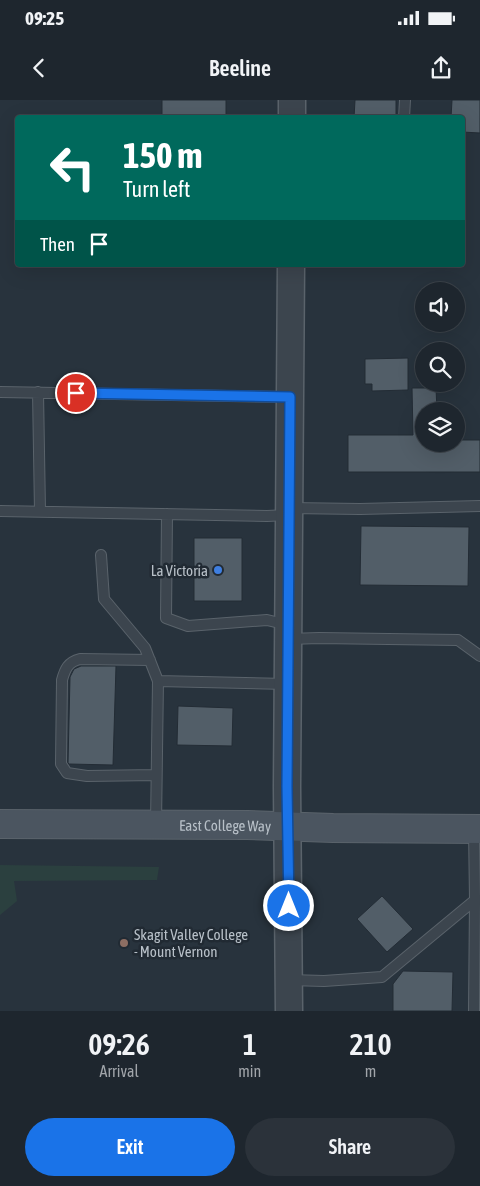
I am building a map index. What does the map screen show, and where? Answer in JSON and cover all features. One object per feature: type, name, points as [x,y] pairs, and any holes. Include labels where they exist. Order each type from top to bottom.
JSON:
[{"type":"main road","name":"East College Way","points":[[0,824],[247,825],[477,829]]},
{"type":"street","points":[[292,100],[292,115]]},
{"type":"street","points":[[289,1011],[288,632],[291,267]]},
{"type":"lane","points":[[404,115],[405,100]]},
{"type":"lane","points":[[0,392],[290,397]]},
{"type":"lane","points":[[38,392],[40,511]]},
{"type":"lane","points":[[0,510],[267,516],[289,511],[480,506]]},
{"type":"lane","points":[[167,514],[166,618],[188,626],[267,620],[288,632],[319,638],[458,640],[480,656]]},
{"type":"lane","points":[[101,555],[104,599],[145,648],[158,681],[156,825]]},
{"type":"lane","points":[[150,660],[80,659],[74,660],[67,666],[62,680],[61,764],[67,773],[81,776],[156,776]]},
{"type":"lane","points":[[158,681],[288,684]]},
{"type":"lane","points":[[474,1011],[478,900],[477,829]]},
{"type":"lane","points":[[289,980],[324,981],[382,977],[478,900]]},
{"type":"green space","points":[[0,865],[159,867],[157,880],[14,881],[17,901],[0,915]]},
{"type":"building","points":[[162,100],[226,100],[226,115],[162,115]]},
{"type":"building","points":[[355,100],[396,100],[396,115],[354,115]]},
{"type":"building","points":[[452,100],[480,100],[480,133],[465,132],[465,115],[451,115]]},
{"type":"building","points":[[408,358],[408,390],[372,391],[372,384],[365,384],[365,359]]},
{"type":"building","points":[[412,388],[415,388],[415,392],[436,392],[437,402],[415,402],[415,452],[465,452],[465,440],[480,440],[480,472],[348,472],[348,435],[413,435]]},
{"type":"building","points":[[361,526],[469,527],[468,586],[360,585]]},
{"type":"building","name":"La Victoria","points":[[194,538],[242,538],[242,601],[194,601]]},
{"type":"building","points":[[81,666],[116,666],[113,765],[68,763],[70,677],[74,669]]},
{"type":"building","points":[[178,706],[233,708],[232,746],[177,745]]},
{"type":"building","points":[[382,896],[413,929],[387,952],[357,919]]},
{"type":"building","points":[[403,971],[453,972],[452,1011],[393,1011],[393,984]]},
{"type":"place","name":"La Victoria","points":[[218,570]]},
{"type":"place","name":"Skagit Valley College - Mount Vernon","points":[[124,943]]},
{"type":"route","points":[[76,393],[290,397],[287,787],[289,906]]}]
